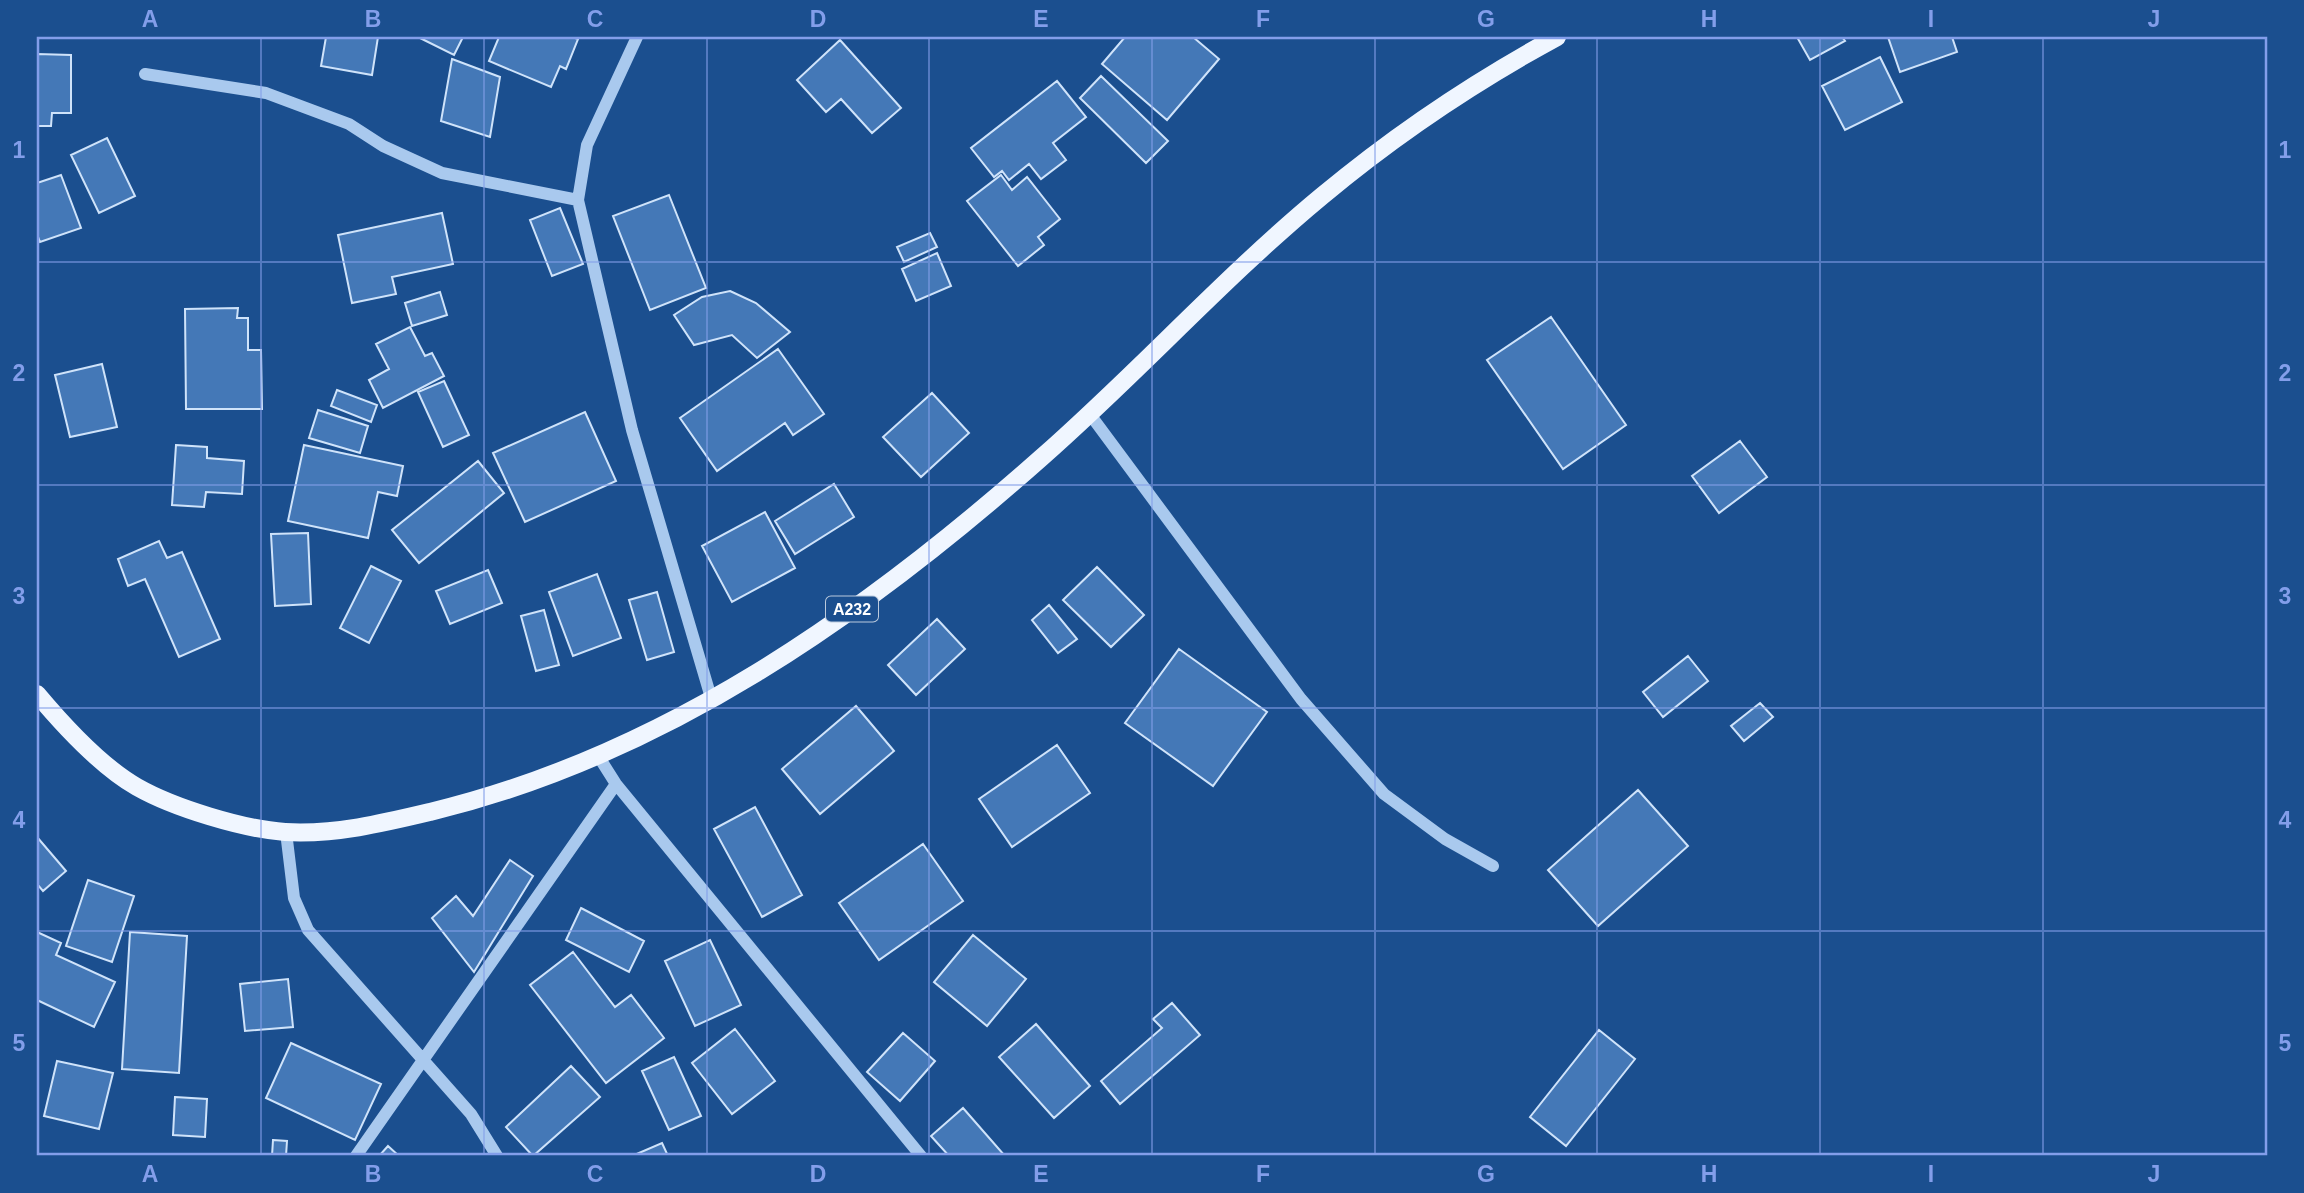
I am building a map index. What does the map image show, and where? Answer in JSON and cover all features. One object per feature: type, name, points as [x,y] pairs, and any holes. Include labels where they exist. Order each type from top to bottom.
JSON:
[{"type":"main road","name":"A232","points":[[37,694],[68,731],[136,786],[219,820],[286,832],[372,826],[452,807],[559,774],[712,701],[801,646],[916,562],[1042,457],[1235,272],[1325,193],[1424,120],[1557,37]]},
{"type":"street","points":[[637,37],[587,145],[578,200],[632,430],[712,701]]},
{"type":"street","points":[[145,74],[266,93],[349,124],[383,146],[442,173],[578,200]]},
{"type":"street","points":[[1089,413],[1301,699],[1384,794],[1445,839],[1493,866]]},
{"type":"street","points":[[597,754],[616,784],[921,1156]]},
{"type":"street","points":[[356,1156],[616,784]]},
{"type":"street","points":[[286,832],[294,898],[308,930],[471,1114],[497,1156]]},
{"type":"building","points":[[326,37],[378,37],[372,75],[321,66]]},
{"type":"building","points":[[418,37],[463,37],[454,55]]},
{"type":"building","points":[[499,37],[578,39],[566,69],[560,66],[551,87],[489,61]]},
{"type":"building","points":[[1125,37],[1193,37],[1219,59],[1167,120],[1102,64]]},
{"type":"building","points":[[1797,37],[1842,37],[1845,41],[1810,60]]},
{"type":"building","points":[[1888,37],[1952,37],[1957,52],[1900,72]]},
{"type":"building","points":[[840,40],[901,108],[872,133],[841,99],[826,112],[797,80]]},
{"type":"building","points":[[37,54],[71,55],[71,113],[52,113],[51,126],[37,126]]},
{"type":"building","points":[[1880,57],[1902,102],[1845,130],[1822,86]]},
{"type":"building","points":[[452,59],[500,77],[490,137],[441,121]]},
{"type":"building","points":[[1101,76],[1168,141],[1146,163],[1080,98]]},
{"type":"building","points":[[1057,81],[1086,117],[1053,143],[1066,160],[1041,179],[1029,164],[1009,180],[1002,171],[994,177],[971,148]]},
{"type":"building","points":[[107,138],[135,196],[99,213],[71,155]]},
{"type":"building","points":[[61,175],[81,228],[40,242],[37,234],[37,183]]},
{"type":"building","points":[[1001,175],[1012,190],[1027,177],[1060,219],[1038,237],[1044,245],[1018,266],[967,201]]},
{"type":"building","points":[[669,195],[706,288],[650,310],[613,216]]},
{"type":"building","points":[[560,208],[583,264],[552,276],[530,220]]},
{"type":"building","points":[[442,213],[453,264],[392,277],[396,294],[352,303],[338,235]]},
{"type":"building","points":[[930,233],[937,247],[904,262],[897,247]]},
{"type":"building","points":[[937,253],[951,286],[916,301],[902,269]]},
{"type":"building","points":[[730,291],[756,303],[790,332],[757,358],[732,335],[694,345],[674,315],[702,297]]},
{"type":"building","points":[[440,292],[447,315],[412,326],[405,303]]},
{"type":"building","points":[[238,308],[237,318],[248,318],[248,350],[261,350],[262,409],[186,409],[185,309]]},
{"type":"building","points":[[1551,317],[1626,425],[1563,469],[1487,360]]},
{"type":"building","points":[[410,327],[425,356],[432,353],[444,376],[383,408],[369,380],[389,369],[376,344]]},
{"type":"building","points":[[778,349],[824,414],[793,435],[785,423],[717,471],[680,418]]},
{"type":"building","points":[[102,364],[117,427],[70,437],[55,375]]},
{"type":"building","points":[[444,381],[469,435],[443,447],[418,392]]},
{"type":"building","points":[[337,390],[377,405],[371,422],[331,406]]},
{"type":"building","points":[[932,393],[969,433],[921,477],[883,437]]},
{"type":"building","points":[[318,410],[368,426],[360,453],[309,438]]},
{"type":"building","points":[[585,412],[616,481],[525,522],[493,453]]},
{"type":"building","points":[[1740,441],[1767,477],[1719,513],[1692,476]]},
{"type":"building","points":[[176,445],[207,447],[207,458],[244,461],[242,494],[206,492],[204,507],[172,505]]},
{"type":"building","points":[[304,445],[403,466],[397,496],[378,492],[368,538],[288,521]]},
{"type":"building","points":[[478,461],[504,493],[419,563],[392,530]]},
{"type":"building","points":[[834,484],[854,517],[795,554],[775,521]]},
{"type":"building","points":[[765,512],[795,568],[732,602],[702,546]]},
{"type":"building","points":[[308,533],[311,604],[275,606],[271,534]]},
{"type":"building","points":[[159,541],[167,558],[182,552],[220,639],[179,657],[145,579],[128,586],[118,559]]},
{"type":"building","points":[[371,566],[401,581],[369,643],[340,628]]},
{"type":"building","points":[[1097,567],[1144,615],[1111,647],[1063,600]]},
{"type":"building","points":[[488,570],[502,603],[450,624],[436,591]]},
{"type":"building","points":[[597,574],[621,638],[573,656],[549,592]]},
{"type":"building","points":[[657,592],[674,652],[647,660],[629,600]]},
{"type":"building","points":[[1049,605],[1077,639],[1058,653],[1032,620]]},
{"type":"building","points":[[544,610],[559,665],[536,671],[521,616]]},
{"type":"building","points":[[937,619],[965,649],[916,695],[888,665]]},
{"type":"building","points":[[1179,649],[1267,712],[1213,786],[1125,723]]},
{"type":"building","points":[[1688,656],[1708,681],[1663,717],[1643,692]]},
{"type":"building","points":[[1760,703],[1773,717],[1744,741],[1731,726]]},
{"type":"building","points":[[856,706],[894,751],[820,814],[782,769]]},
{"type":"building","points":[[1057,745],[1090,793],[1012,847],[979,799]]},
{"type":"building","points":[[1638,790],[1688,846],[1598,926],[1548,870]]},
{"type":"building","points":[[755,807],[802,895],[762,917],[714,829]]},
{"type":"building","points":[[37,837],[66,871],[43,891],[37,884]]},
{"type":"building","points":[[923,844],[963,901],[879,960],[839,903]]},
{"type":"building","points":[[510,860],[533,876],[474,972],[432,918],[456,896],[473,916]]},
{"type":"building","points":[[88,880],[134,896],[112,962],[66,946]]},
{"type":"building","points":[[581,908],[644,941],[629,972],[566,940]]},
{"type":"building","points":[[37,932],[61,943],[56,955],[115,982],[94,1027],[37,1000]]},
{"type":"building","points":[[130,932],[187,936],[179,1073],[122,1069]]},
{"type":"building","points":[[973,935],[1026,979],[987,1026],[934,982]]},
{"type":"building","points":[[710,940],[741,1005],[695,1026],[665,961]]},
{"type":"building","points":[[573,952],[615,1007],[631,995],[664,1038],[606,1083],[530,985]]},
{"type":"building","points":[[288,979],[293,1027],[245,1031],[240,984]]},
{"type":"building","points":[[1172,1003],[1200,1035],[1120,1104],[1101,1081],[1162,1028],[1153,1019]]},
{"type":"building","points":[[1036,1024],[1090,1086],[1054,1118],[999,1057]]},
{"type":"building","points":[[735,1029],[775,1081],[732,1114],[692,1063]]},
{"type":"building","points":[[1599,1030],[1635,1059],[1566,1146],[1530,1117]]},
{"type":"building","points":[[903,1033],[935,1061],[900,1101],[867,1072]]},
{"type":"building","points":[[291,1043],[381,1084],[355,1140],[266,1098]]},
{"type":"building","points":[[674,1057],[701,1116],[669,1130],[642,1071]]},
{"type":"building","points":[[57,1061],[113,1073],[99,1129],[44,1116]]},
{"type":"building","points":[[571,1066],[600,1097],[533,1156],[506,1127]]},
{"type":"building","points":[[175,1097],[207,1099],[205,1137],[173,1135]]},
{"type":"building","points":[[963,1108],[1005,1156],[949,1156],[931,1136]]},
{"type":"building","points":[[273,1140],[287,1141],[286,1156],[272,1156]]},
{"type":"building","points":[[662,1143],[668,1156],[632,1156]]},
{"type":"building","points":[[388,1146],[399,1156],[379,1156]]}]
